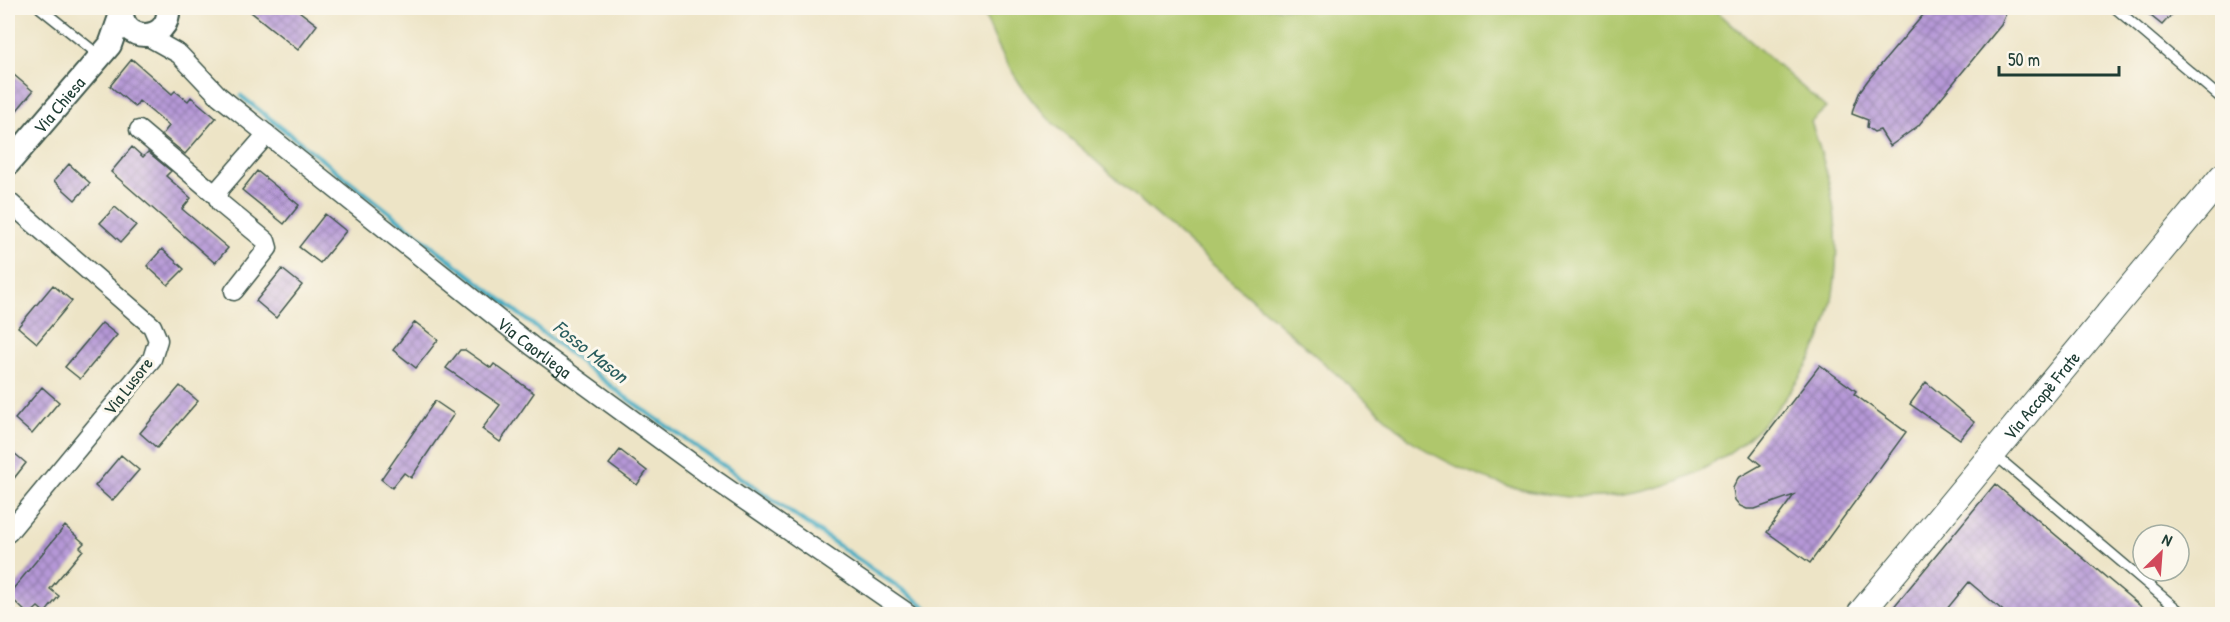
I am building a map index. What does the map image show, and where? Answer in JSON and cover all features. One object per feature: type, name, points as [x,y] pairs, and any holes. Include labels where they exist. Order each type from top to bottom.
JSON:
[{"type":"main road","name":"Via Accopè Frate","points":[[1860,615],[2223,177]]},
{"type":"street","name":"Via Chiesa","points":[[9,156],[105,51],[121,11]]},
{"type":"street","points":[[121,11],[127,28],[144,36]]},
{"type":"street","points":[[105,51],[154,34],[167,15]]},
{"type":"street","name":"Via Caorliega","points":[[167,15],[179,54]]},
{"type":"street","name":"Via Caorliega","points":[[144,36],[179,54],[219,96],[532,346],[718,482],[909,615]]},
{"type":"street","points":[[139,130],[266,241],[268,248],[234,291]]},
{"type":"street","points":[[217,196],[220,188],[267,134]]},
{"type":"street","name":"Via Lusore","points":[[8,201],[152,326],[158,340],[152,359],[8,533]]},
{"type":"lane","points":[[40,8],[105,51]]},
{"type":"lane","points":[[2115,8],[2223,99]]},
{"type":"lane","points":[[1993,454],[2182,615]]},
{"type":"green space","points":[[982,8],[1713,8],[1826,108],[1811,122],[1831,191],[1836,237],[1834,285],[1830,309],[1822,334],[1791,391],[1745,441],[1702,470],[1656,488],[1607,497],[1558,496],[1508,486],[1459,468],[1412,441],[1053,123],[1030,98],[1011,70]]},
{"type":"building","points":[[246,8],[295,8],[317,25],[298,50]]},
{"type":"building","points":[[1929,8],[2002,8],[2007,11],[2001,25],[1918,126],[1890,146],[1880,130],[1874,132],[1867,127],[1868,120],[1852,114],[1853,109],[1860,91],[1868,80]]},
{"type":"building","points":[[2141,8],[2178,8],[2162,25]]},
{"type":"building","points":[[132,59],[172,94],[175,91],[188,101],[191,97],[216,118],[185,154],[162,135],[169,126],[139,101],[135,107],[110,86]]},
{"type":"building","points":[[8,70],[33,91],[8,121]]},
{"type":"building","points":[[132,147],[143,157],[148,152],[171,171],[166,176],[191,198],[182,209],[228,248],[215,263],[111,172]]},
{"type":"building","points":[[69,164],[90,183],[75,200],[54,181]]},
{"type":"building","points":[[257,171],[299,205],[284,224],[242,190]]},
{"type":"building","points":[[115,207],[136,225],[121,242],[100,223]]},
{"type":"building","points":[[325,214],[346,231],[320,263],[299,247]]},
{"type":"building","points":[[162,249],[184,269],[168,285],[147,266]]},
{"type":"building","points":[[282,269],[302,285],[276,318],[256,301]]},
{"type":"building","points":[[53,285],[72,301],[37,343],[18,327]]},
{"type":"building","points":[[415,322],[438,340],[416,368],[393,350]]},
{"type":"building","points":[[102,323],[117,335],[80,379],[65,367]]},
{"type":"building","points":[[460,350],[465,350],[491,368],[494,364],[534,393],[500,442],[482,429],[500,405],[446,368]]},
{"type":"building","points":[[1820,365],[1856,391],[1854,394],[1906,432],[1810,563],[1767,532],[1794,495],[1755,509],[1747,509],[1735,500],[1733,488],[1738,478],[1761,465],[1750,456]]},
{"type":"building","points":[[1926,382],[1974,422],[1960,439],[1910,404]]},
{"type":"building","points":[[180,386],[198,401],[157,448],[140,433]]},
{"type":"building","points":[[42,387],[59,402],[32,434],[15,419]]},
{"type":"building","points":[[435,401],[454,414],[411,478],[404,473],[392,488],[381,479]]},
{"type":"building","points":[[8,448],[26,463],[8,486]]},
{"type":"building","points":[[620,450],[647,471],[637,485],[609,464]]},
{"type":"building","points":[[121,455],[139,470],[112,501],[95,486]]},
{"type":"building","points":[[1995,484],[2151,615],[2008,615],[1969,582],[1942,615],[1887,615]]},
{"type":"building","points":[[65,526],[84,543],[80,547],[83,550],[50,589],[59,596],[45,613],[38,607],[29,615],[8,595]]},
{"type":"waterway","name":"Fosso Mason","points":[[241,96],[625,397],[934,614]]}]
